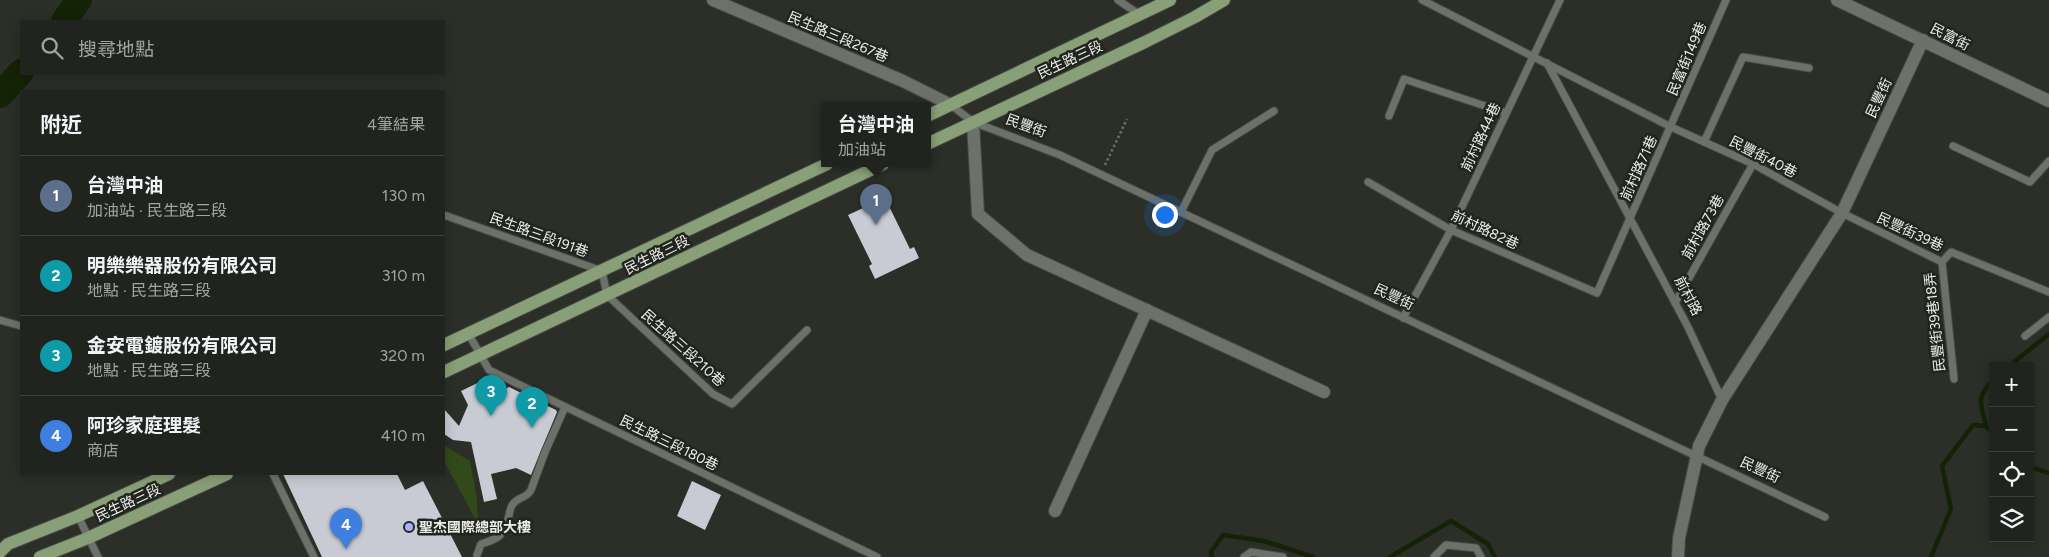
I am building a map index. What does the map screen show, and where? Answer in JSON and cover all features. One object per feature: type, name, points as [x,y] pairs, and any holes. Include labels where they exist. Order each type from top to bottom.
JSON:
[{"type":"main road","name":"民生路三段","points":[[931,114],[1170,0]]},
{"type":"main road","name":"民生路三段","points":[[931,142],[1145,42],[1224,0]]},
{"type":"main road","name":"民生路三段","points":[[445,345],[821,167]]},
{"type":"main road","name":"民生路三段","points":[[445,372],[877,167]]},
{"type":"main road","name":"民生路三段","points":[[0,552],[8,544],[78,516],[167,475]]},
{"type":"main road","name":"民生路三段","points":[[40,557],[88,538],[207,478],[222,475]]},
{"type":"street","name":"民生路三段267巷","points":[[713,0],[903,81],[951,105]]},
{"type":"street","name":"民富街","points":[[1837,0],[2049,101]]},
{"type":"street","name":"民豐街","points":[[1722,400],[1842,213],[1923,40]]},
{"type":"street","points":[[973,122],[978,214],[1027,255],[1324,392]]},
{"type":"street","points":[[1055,511],[1147,310]]},
{"type":"street","points":[[1678,557],[1680,538],[1699,446],[1722,400]]},
{"type":"lane","points":[[1118,0],[1141,15]]},
{"type":"lane","points":[[1422,0],[1547,62],[1671,127]]},
{"type":"lane","name":"前村路44巷","points":[[1404,318],[1452,230],[1560,0]]},
{"type":"lane","name":"民富街149巷","points":[[1671,127],[1726,0]]},
{"type":"lane","points":[[1704,142],[1743,57],[1809,68]]},
{"type":"lane","name":"前村路","points":[[1547,62],[1675,303],[1722,400]]},
{"type":"lane","points":[[1388,116],[1404,79],[1506,113]]},
{"type":"lane","name":"民豐街","points":[[951,105],[973,122],[1060,155],[1101,174],[1825,517]]},
{"type":"lane","points":[[1181,212],[1212,150],[1274,111]]},
{"type":"lane","name":"民豐街40巷","points":[[1671,127],[1752,164],[1842,213]]},
{"type":"lane","name":"前村路71巷","points":[[1597,293],[1671,127]]},
{"type":"lane","points":[[1953,146],[2030,182],[2049,161]]},
{"type":"lane","name":"前村路73巷","points":[[1675,303],[1752,164]]},
{"type":"lane","name":"前村路82巷","points":[[1368,182],[1452,230],[1597,293]]},
{"type":"lane","name":"民豐街39巷","points":[[1842,213],[1942,262],[1952,252],[2049,292]]},
{"type":"lane","name":"民生路三段191巷","points":[[445,215],[602,271],[608,295]]},
{"type":"lane","name":"民豐街39巷18弄","points":[[1942,262],[1954,378]]},
{"type":"lane","name":"民生路三段210巷","points":[[608,295],[713,394],[732,404],[807,330]]},
{"type":"lane","points":[[2025,336],[2049,317]]},
{"type":"lane","points":[[0,320],[20,326]]},
{"type":"lane","name":"民生路三段180巷","points":[[468,334],[489,370],[877,557]]},
{"type":"lane","points":[[477,555],[480,544],[495,540],[501,536],[506,528],[509,510],[513,503],[528,495],[531,490],[544,452],[565,407]]},
{"type":"lane","points":[[273,475],[314,557]]},
{"type":"lane","points":[[78,516],[98,557]]},
{"type":"lane","points":[[1434,557],[1446,545],[1476,548],[1481,557]]},
{"type":"lane","points":[[1244,557],[1251,552],[1283,557]]},
{"type":"path","points":[[1101,174],[1127,119]]},
{"type":"green space","points":[[445,446],[470,461],[477,500],[478,524],[445,463]]},
{"type":"building","points":[[885,198],[910,249],[914,247],[919,258],[875,279],[869,266],[872,264],[848,215]]},
{"type":"building","points":[[488,378],[491,384],[495,381],[500,391],[509,387],[557,412],[531,475],[516,468],[491,474],[497,499],[484,502],[471,442],[453,440],[445,435],[445,410],[459,426],[468,405],[461,391]]},
{"type":"building","points":[[283,475],[398,475],[405,490],[423,481],[462,557],[322,557]]},
{"type":"building","points":[[692,481],[721,495],[705,530],[677,516]]},
{"type":"waterway","points":[[65,20],[79,0]]},
{"type":"waterway","points":[[0,95],[20,73]]},
{"type":"waterway","points":[[2014,362],[2049,334]]},
{"type":"waterway","points":[[1986,426],[1981,402],[1984,392],[1989,385]]},
{"type":"waterway","points":[[1931,557],[1951,509],[1942,466],[1973,425],[1986,426],[1989,429]]},
{"type":"waterway","points":[[2034,468],[2049,473]]},
{"type":"waterway","points":[[1390,557],[1451,521],[1488,544],[1495,557]]},
{"type":"waterway","points":[[1212,557],[1211,552],[1223,535],[1264,541],[1313,557]]},
{"type":"place","name":"台灣中油","points":[[876,225]]},
{"type":"place","name":"金安電鍍股份有限公司","points":[[491,416]]},
{"type":"place","name":"明樂樂器股份有限公司","points":[[532,428]]},
{"type":"place","name":"聖杰國際總部大樓","points":[[409,527]]},
{"type":"place","name":"阿珍家庭理髮","points":[[346,549]]}]
